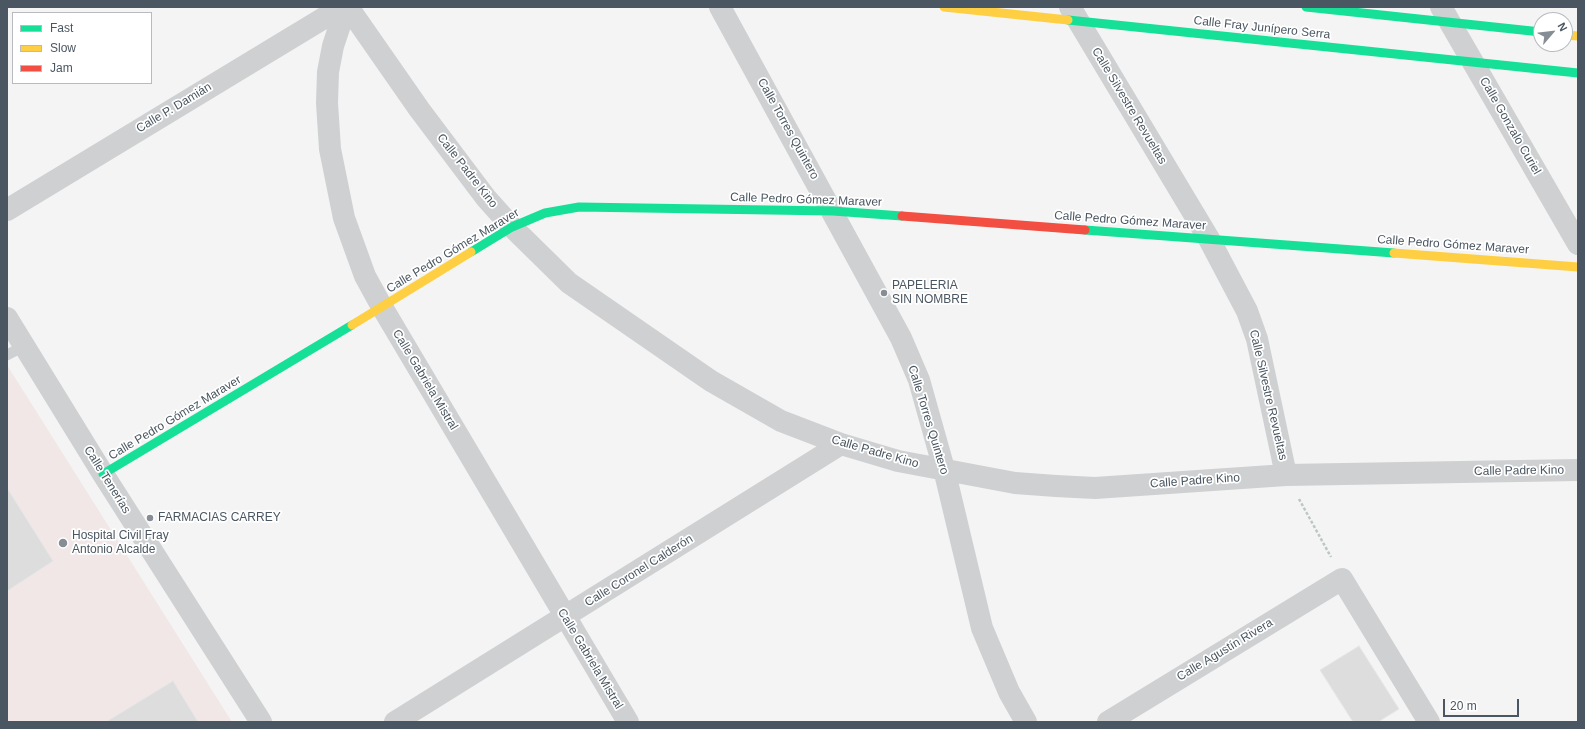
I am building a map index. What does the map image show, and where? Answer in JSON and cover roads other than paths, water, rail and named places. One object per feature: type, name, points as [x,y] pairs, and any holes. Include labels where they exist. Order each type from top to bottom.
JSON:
[{"type":"street","name":"Calle P. Damián","points":[[7,210],[342,7]]},
{"type":"street","name":"Calle Padre Kino","points":[[347,7],[457,160],[512,227],[569,283],[711,381],[781,421],[841,444],[898,461],[1015,483],[1095,488],[1286,475],[1578,470]]},
{"type":"street","name":"Calle Gabriela Mistral","points":[[347,7],[334,46],[328,72],[327,103],[330,149],[344,218],[365,276],[628,722]]},
{"type":"street","name":"Calle Torres Quintero","points":[[720,7],[902,338],[919,380],[944,470],[982,628],[1009,692],[1026,722]]},
{"type":"street","name":"Calle Fray Junípero Serra","points":[[944,7],[1074,14],[1473,62],[1578,73]]},
{"type":"street","points":[[1306,7],[1446,15],[1533,31]]},
{"type":"street","name":"Calle Silvestre Revueltas","points":[[1074,14],[1209,239],[1247,311],[1257,339],[1286,475]]},
{"type":"street","name":"Calle Gonzalo Curiel","points":[[1446,15],[1578,244]]},
{"type":"street","name":"Calle Pedro Gómez Maraver","points":[[103,474],[382,307],[512,227],[545,213],[579,207],[833,211],[1578,267]]},
{"type":"street","name":"Calle Tenerías","points":[[7,318],[15,350],[103,474],[260,722]]},
{"type":"street","name":"Calle Coronel Calderón","points":[[395,722],[841,444]]},
{"type":"street","name":"Calle Agustín Rivera","points":[[1108,722],[1342,579],[1428,722]]},
{"type":"place","name":"PAPELERIA SIN NOMBRE","points":[[884,293]]},
{"type":"place","name":"FARMACIAS CARREY","points":[[150,518]]},
{"type":"place","name":"Hospital Civil Fray Antonio Alcalde","points":[[63,543]]}]
